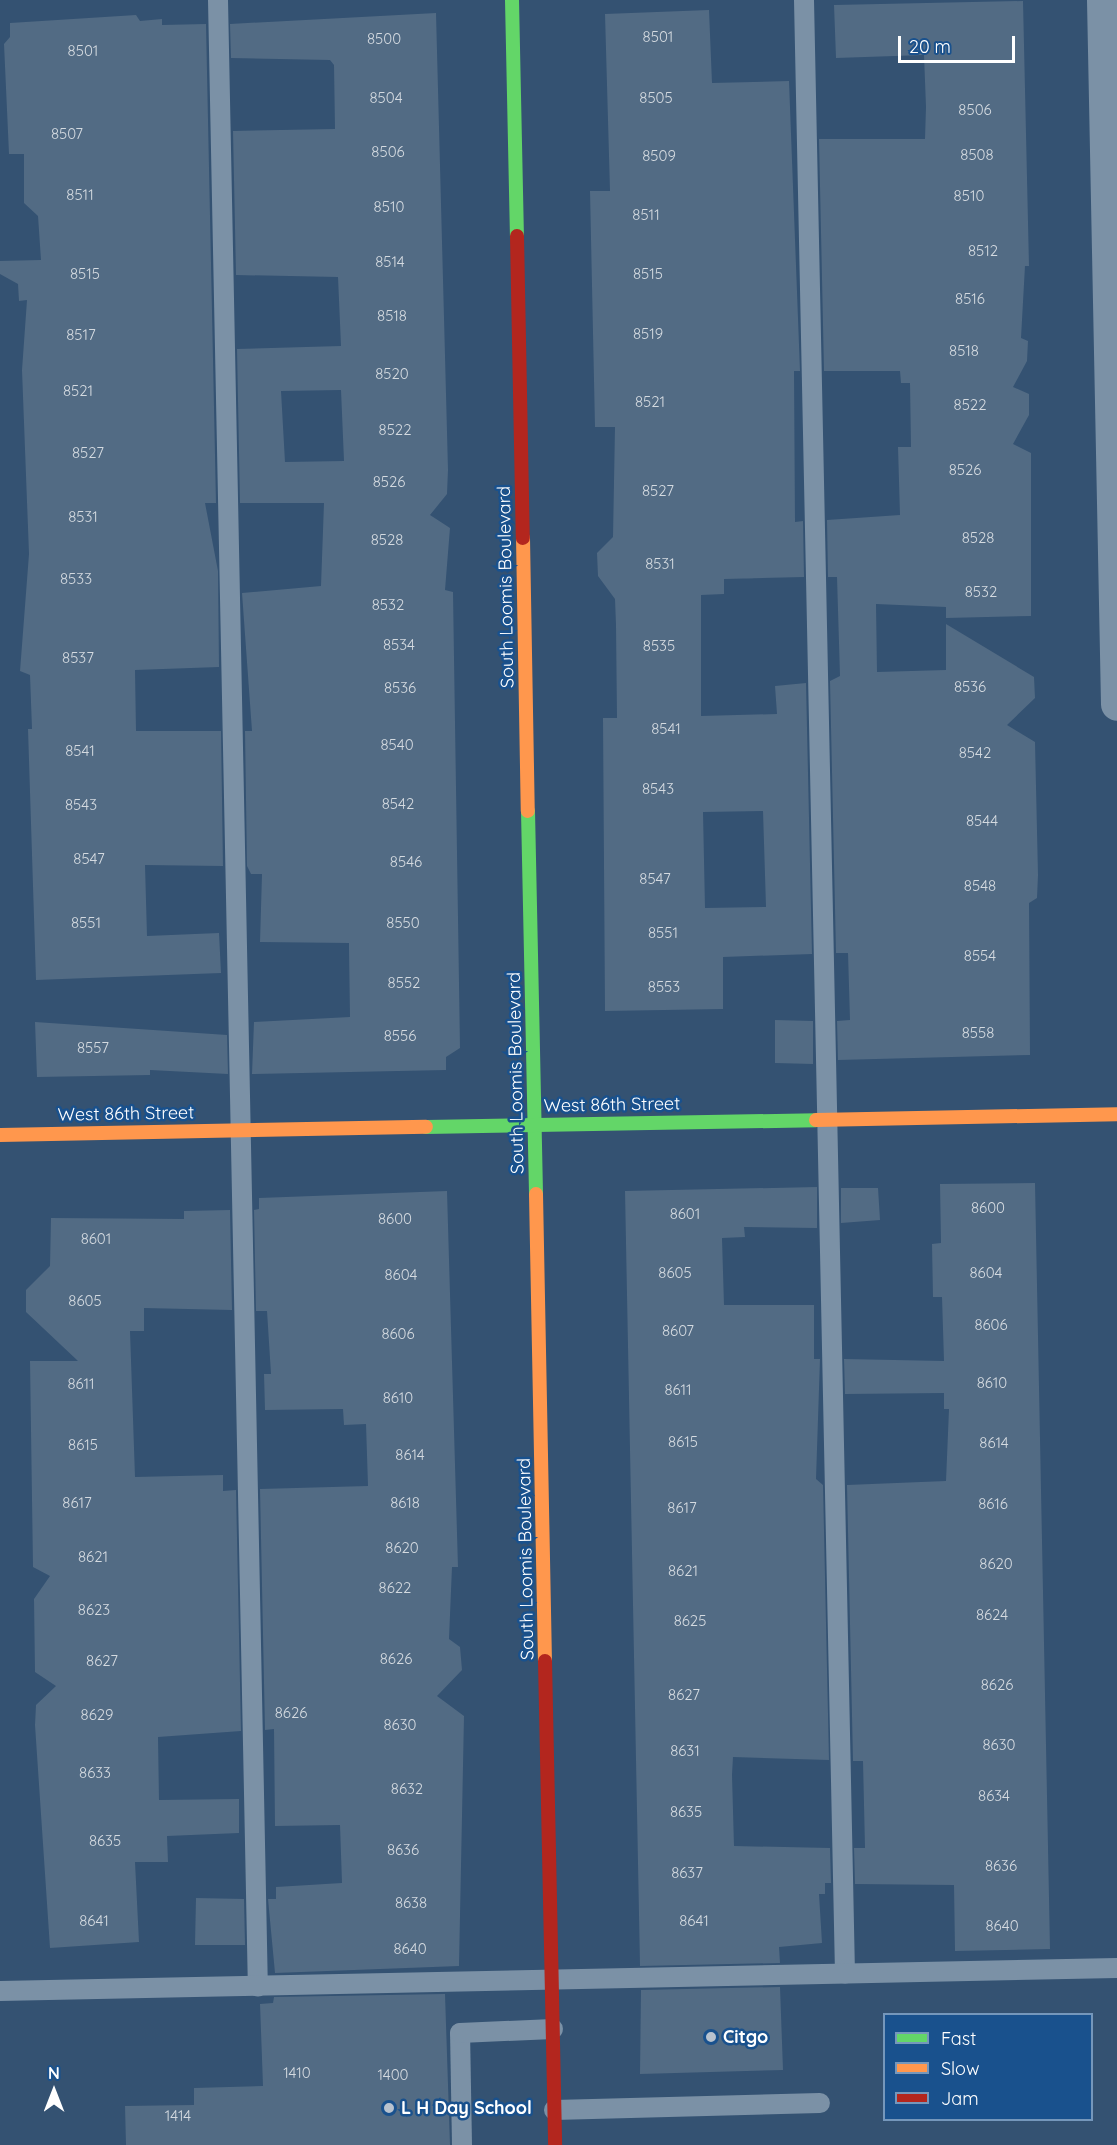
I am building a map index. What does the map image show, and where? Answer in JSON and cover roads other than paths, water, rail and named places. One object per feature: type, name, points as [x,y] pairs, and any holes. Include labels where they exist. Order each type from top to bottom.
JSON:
[{"type":"street","name":"South Loomis Boulevard","points":[[512,0],[555,2145]]},
{"type":"street","points":[[1103,0],[1117,704]]},
{"type":"street","name":"West 86th Street","points":[[0,1135],[1117,1114]]},
{"type":"lane","points":[[218,0],[258,1987]]},
{"type":"lane","points":[[804,0],[825,1119],[845,1974]]},
{"type":"lane","points":[[0,1991],[552,1982],[1117,1968]]},
{"type":"lane","points":[[462,2145],[460,2033],[553,2030]]},
{"type":"lane","points":[[554,2110],[820,2103]]},
{"type":"place","name":"Citgo","points":[[711,2037]]},
{"type":"place","name":"L H Day School","points":[[389,2108]]}]
